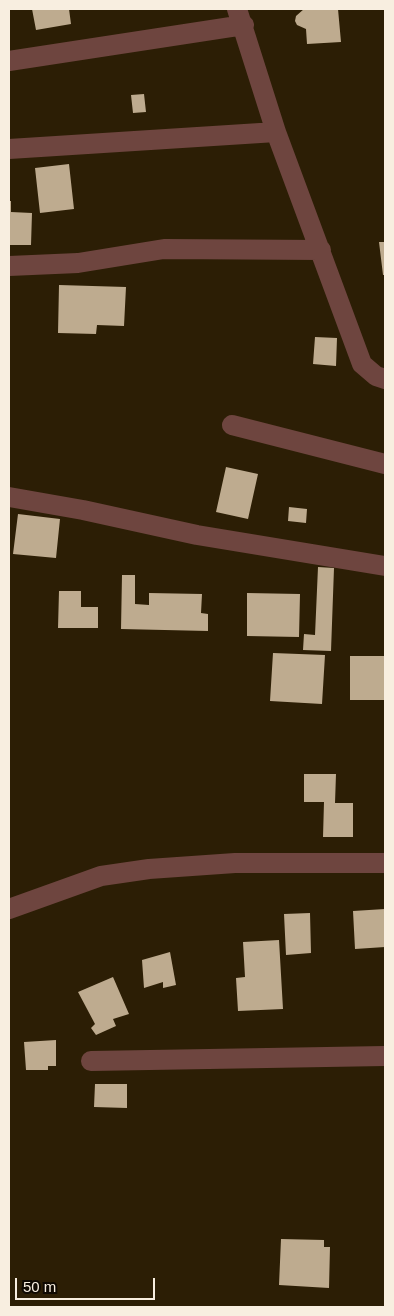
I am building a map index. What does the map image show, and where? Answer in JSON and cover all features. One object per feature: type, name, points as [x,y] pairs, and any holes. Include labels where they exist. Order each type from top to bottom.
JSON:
[{"type":"street","points":[[9,61],[240,17],[276,132],[362,364],[376,376],[385,379]]},
{"type":"street","points":[[9,150],[276,132]]},
{"type":"street","points":[[9,266],[78,263],[164,250],[321,250]]},
{"type":"street","points":[[232,425],[385,464]]},
{"type":"street","points":[[9,497],[82,510],[207,537],[385,566]]},
{"type":"street","points":[[9,908],[101,876],[149,869],[235,863],[385,863]]},
{"type":"street","points":[[91,1061],[385,1056]]},
{"type":"building","points":[[32,9],[69,9],[71,24],[36,30]]},
{"type":"building","points":[[304,9],[338,9],[341,42],[307,44],[306,29],[297,25],[295,21],[296,16]]},
{"type":"building","points":[[144,94],[146,112],[133,113],[131,95]]},
{"type":"building","points":[[69,164],[74,209],[40,213],[35,168]]},
{"type":"building","points":[[9,201],[11,201],[11,212],[32,213],[31,245],[9,245]]},
{"type":"building","points":[[379,242],[385,242],[385,275],[383,275]]},
{"type":"building","points":[[59,285],[126,287],[124,326],[97,325],[96,334],[58,333]]},
{"type":"building","points":[[315,337],[337,338],[336,366],[313,364]]},
{"type":"building","points":[[226,467],[258,474],[248,519],[216,512]]},
{"type":"building","points":[[289,507],[307,509],[306,523],[288,521]]},
{"type":"building","points":[[18,514],[60,519],[56,558],[13,554]]},
{"type":"building","points":[[318,567],[334,568],[331,651],[303,650],[304,634],[315,635]]},
{"type":"building","points":[[122,575],[135,575],[135,604],[149,605],[149,593],[202,594],[201,613],[208,614],[208,631],[121,629]]},
{"type":"building","points":[[59,591],[81,591],[81,607],[98,607],[98,628],[58,628]]},
{"type":"building","points":[[247,593],[300,594],[299,637],[247,636]]},
{"type":"building","points":[[273,653],[325,655],[322,704],[270,701]]},
{"type":"building","points":[[350,656],[385,656],[385,700],[350,700]]},
{"type":"building","points":[[304,774],[336,774],[335,803],[353,803],[353,837],[323,837],[324,802],[304,802]]},
{"type":"building","points":[[385,909],[385,947],[355,949],[353,911]]},
{"type":"building","points":[[310,913],[311,953],[286,955],[284,914]]},
{"type":"building","points":[[279,940],[283,1009],[238,1011],[236,978],[245,977],[243,942]]},
{"type":"building","points":[[170,952],[176,985],[163,988],[163,982],[144,988],[142,960]]},
{"type":"building","points":[[113,977],[129,1014],[113,1019],[116,1026],[96,1035],[91,1028],[95,1024],[78,992]]},
{"type":"building","points":[[56,1040],[56,1066],[48,1066],[48,1070],[26,1070],[24,1042]]},
{"type":"building","points":[[95,1084],[127,1084],[127,1108],[94,1107]]},
{"type":"building","points":[[281,1239],[324,1240],[324,1247],[330,1247],[329,1288],[279,1285]]}]
